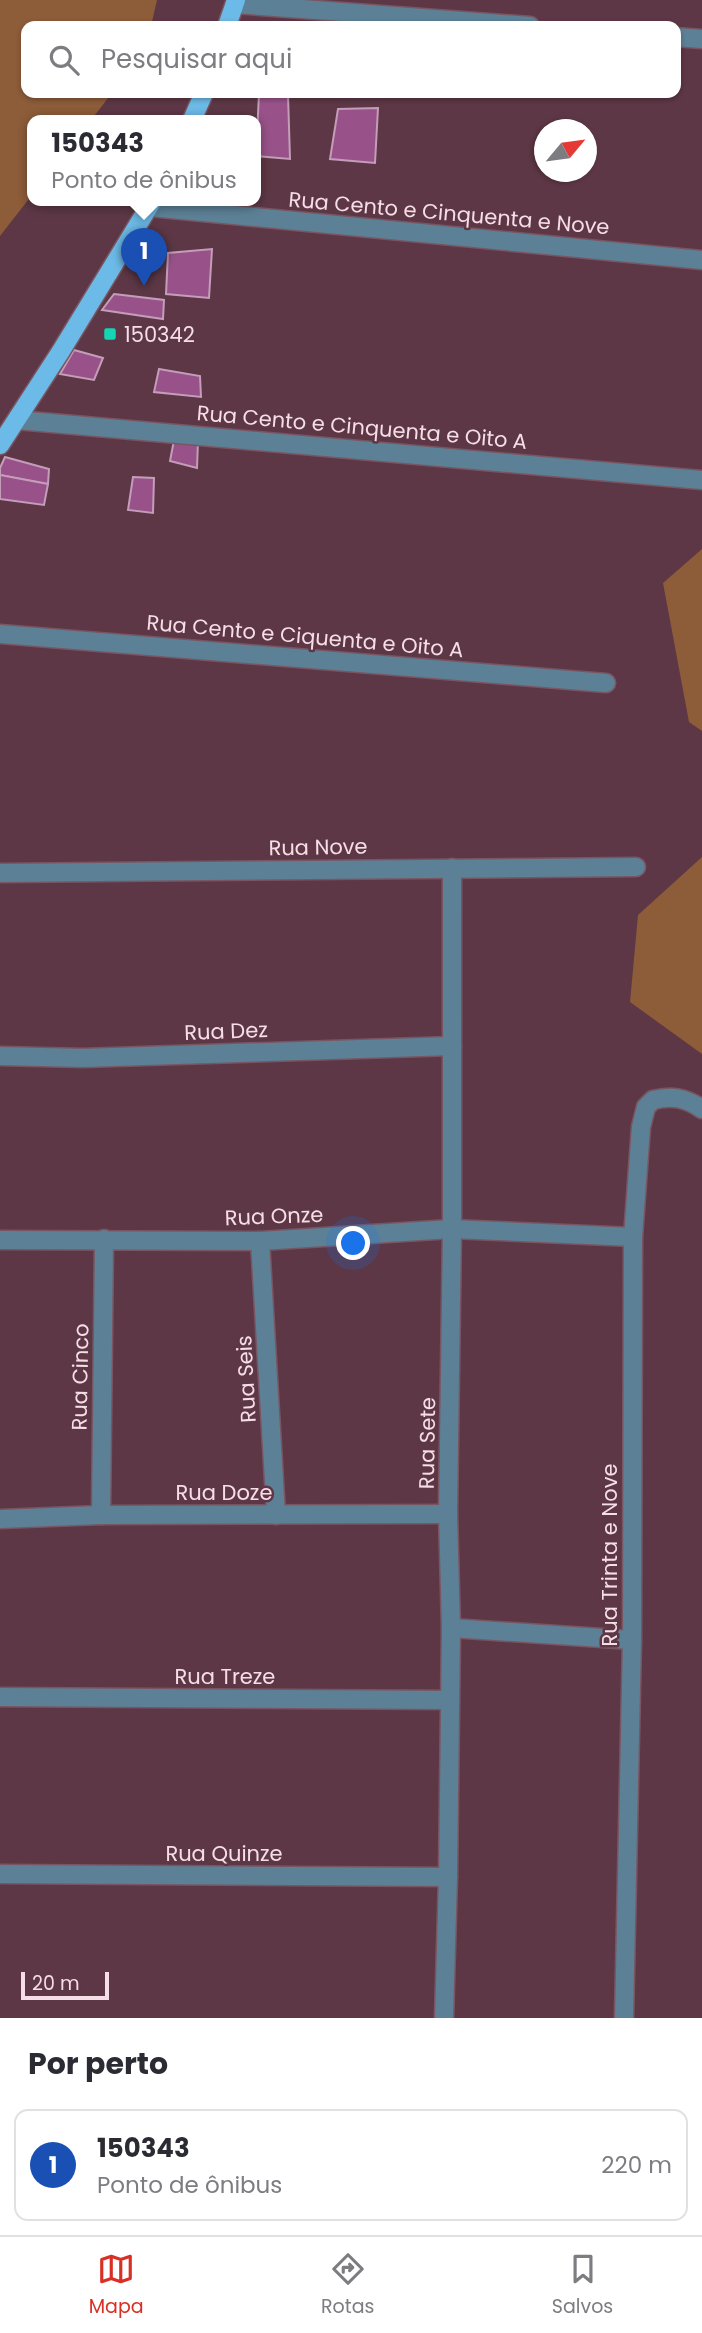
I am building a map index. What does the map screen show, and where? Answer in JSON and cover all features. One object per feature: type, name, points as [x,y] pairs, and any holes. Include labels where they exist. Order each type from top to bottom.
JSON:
[{"type":"main road","points":[[229,21],[235,2]]},
{"type":"main road","points":[[194,115],[202,98]]},
{"type":"main road","points":[[0,445],[151,206]]},
{"type":"street","points":[[235,2],[469,21]]},
{"type":"street","points":[[681,38],[702,40]]},
{"type":"street","name":"Rua Cento e Cinquenta e Nove","points":[[172,206],[702,260]]},
{"type":"street","name":"Rua Cento e Cinquenta e Oito A","points":[[17,420],[702,480]]},
{"type":"street","name":"Rua Cento e Ciquenta e Oito A","points":[[0,634],[606,683]]},
{"type":"street","name":"Rua Nove","points":[[0,873],[636,867]]},
{"type":"street","name":"Rua Sete","points":[[444,2018],[451,1628],[449,1514],[452,868]]},
{"type":"street","name":"Rua Dez","points":[[0,1056],[83,1058],[453,1046]]},
{"type":"street","name":"Rua Trinta e Nove","points":[[624,2018],[632,1640],[633,1237],[642,1128],[646,1107],[656,1099],[681,1098],[702,1109]]},
{"type":"street","name":"Rua Onze","points":[[0,1240],[260,1241],[452,1229],[633,1237]]},
{"type":"street","name":"Rua Cinco","points":[[102,1515],[104,1239]]},
{"type":"street","name":"Rua Seis","points":[[260,1241],[276,1515]]},
{"type":"street","name":"Rua Doze","points":[[0,1519],[102,1515],[449,1514]]},
{"type":"street","points":[[451,1628],[632,1640]]},
{"type":"street","name":"Rua Treze","points":[[0,1697],[449,1700]]},
{"type":"street","name":"Rua Quinze","points":[[0,1874],[448,1877]]},
{"type":"shaded area","points":[[0,0],[157,0],[152,21],[21,21],[21,98],[108,98],[95,115],[27,115],[27,201],[0,236]]},
{"type":"shaded area","points":[[702,549],[702,731],[689,722],[663,583]]},
{"type":"shaded area","points":[[702,857],[702,1054],[630,1002],[638,915]]},
{"type":"building","points":[[259,98],[288,98],[290,159],[261,156],[261,115],[258,115]]},
{"type":"building","points":[[378,108],[375,163],[330,159],[338,109]]},
{"type":"building","points":[[212,249],[209,298],[166,294],[168,253]]},
{"type":"building","points":[[114,294],[164,300],[163,319],[102,310]]},
{"type":"building","points":[[74,350],[103,358],[94,380],[60,374]]},
{"type":"building","points":[[159,369],[200,376],[201,397],[154,392]]},
{"type":"building","points":[[174,440],[198,441],[197,468],[170,461]]},
{"type":"building","points":[[5,457],[49,469],[48,484],[0,475]]},
{"type":"building","points":[[0,475],[48,484],[44,505],[0,499]]},
{"type":"building","points":[[133,477],[154,478],[153,513],[128,510]]},
{"type":"place","name":"150343","points":[[144,286]]},
{"type":"place","name":"150342","points":[[110,334]]}]
